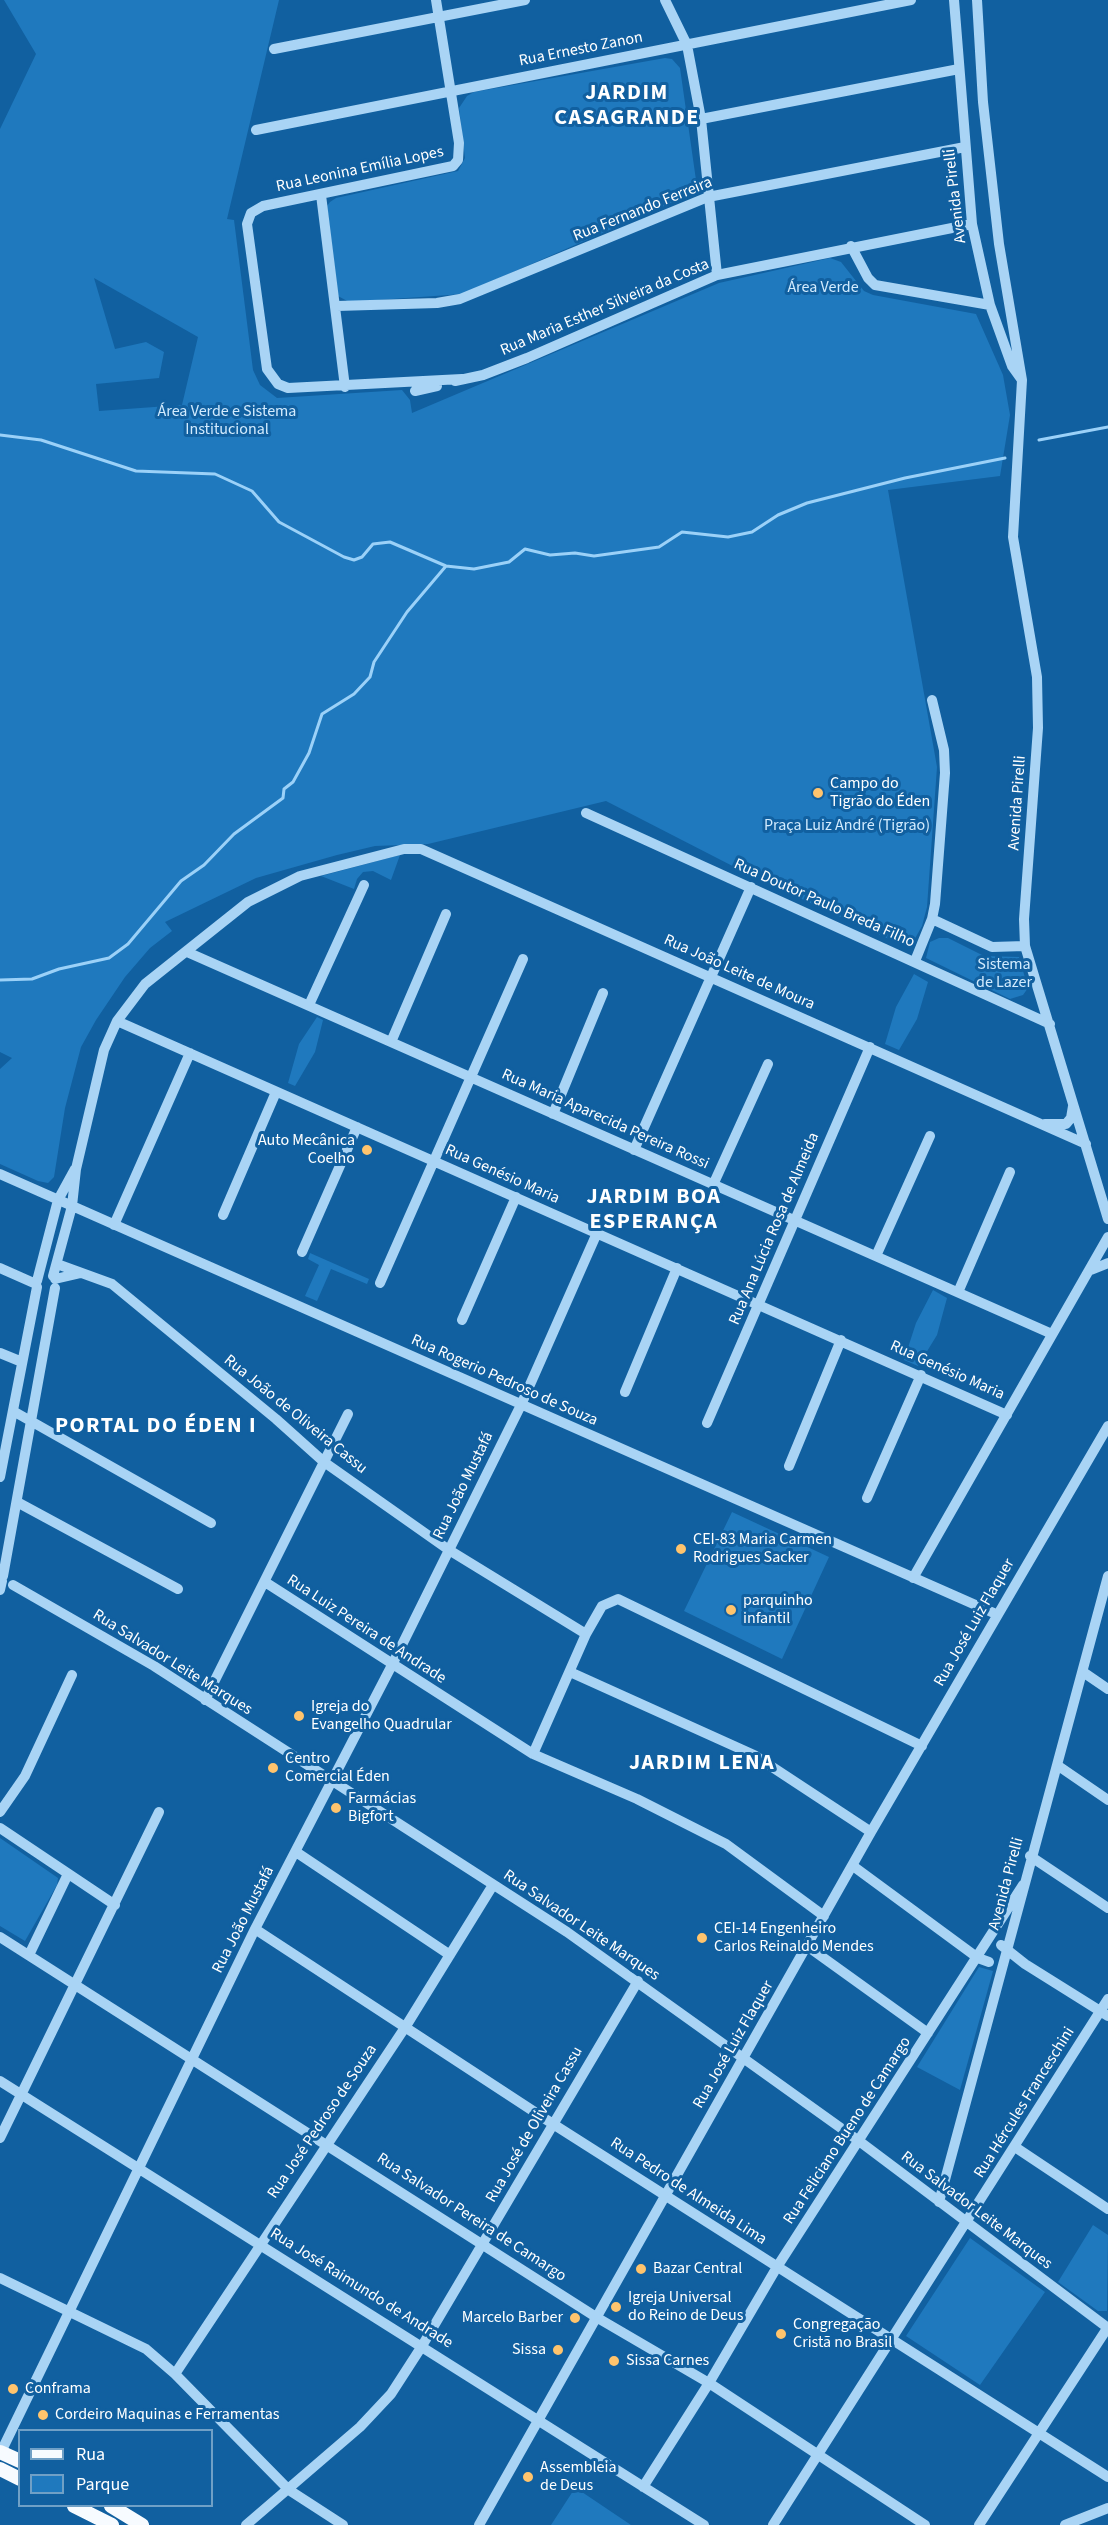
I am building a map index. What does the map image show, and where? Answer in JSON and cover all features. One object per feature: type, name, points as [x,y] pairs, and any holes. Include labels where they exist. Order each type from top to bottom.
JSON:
[{"type":"main road","points":[[0,2453],[18,2460]]},
{"type":"main road","points":[[0,2469],[18,2478]]},
{"type":"main road","points":[[78,2507],[112,2525]]},
{"type":"main road","points":[[114,2507],[142,2525]]},
{"type":"street","name":"Rua Leonina Emília Lopes","points":[[251,213],[263,206],[453,166],[460,153],[436,0]]},
{"type":"street","points":[[274,49],[525,0]]},
{"type":"street","points":[[665,0],[687,45],[701,119],[717,275]]},
{"type":"street","name":"Rua Ernesto Zanon","points":[[256,130],[911,0]]},
{"type":"street","name":"Avenida Pirelli","points":[[954,0],[972,224],[990,305],[1012,366],[1022,380]]},
{"type":"street","points":[[977,0],[985,0]]},
{"type":"street","name":"Avenida Pirelli","points":[[977,0],[983,102],[999,244],[1022,380],[1012,537],[1036,667],[1038,728],[1024,919],[1025,946],[1108,1219]]},
{"type":"street","points":[[701,119],[959,69]]},
{"type":"street","name":"Rua Fernando Ferreira","points":[[337,306],[437,303],[460,299],[708,197],[965,147]]},
{"type":"street","points":[[321,195],[337,306],[345,387]]},
{"type":"street","name":"Rua Maria Esther Silveira da Costa","points":[[251,213],[247,224],[267,369],[272,378],[288,388],[462,380]]},
{"type":"street","name":"Rua Maria Esther Silveira da Costa","points":[[415,392],[462,380],[527,358],[717,275],[851,246],[972,224]]},
{"type":"street","points":[[851,246],[868,278],[875,285],[990,305]]},
{"type":"street","points":[[915,961],[932,920],[945,773],[944,750],[932,700]]},
{"type":"street","name":"Rua Doutor Paulo Breda Filho","points":[[586,813],[1050,1024]]},
{"type":"street","name":"Rua João Leite de Moura","points":[[198,944],[248,902],[300,876],[404,849],[421,849],[1045,1124],[1063,1136],[1086,1144]]},
{"type":"street","points":[[309,1005],[364,885]]},
{"type":"street","points":[[634,1150],[751,887]]},
{"type":"street","points":[[391,1042],[446,914]]},
{"type":"street","points":[[932,920],[992,947],[1025,946]]},
{"type":"street","points":[[3,1580],[33,1422],[57,1264],[72,1206],[76,1169],[104,1050],[117,1021],[146,984],[198,944],[212,964]]},
{"type":"street","name":"Rua Maria Aparecida Pereira Rossi","points":[[187,952],[713,1185],[959,1290],[1052,1334]]},
{"type":"street","points":[[380,1283],[523,958]]},
{"type":"street","points":[[553,1114],[603,993]]},
{"type":"street","name":"Rua Genésio Maria","points":[[117,1021],[921,1375],[1006,1415]]},
{"type":"street","name":"Rua Ana Lúcia Rosa de Almeida","points":[[707,1423],[870,1047]]},
{"type":"street","points":[[114,1225],[190,1053]]},
{"type":"street","points":[[713,1185],[768,1064]]},
{"type":"street","points":[[223,1215],[276,1092]]},
{"type":"street","points":[[1045,1124],[1066,1124],[1071,1118],[1074,1104]]},
{"type":"street","points":[[302,1252],[357,1127]]},
{"type":"street","points":[[876,1256],[930,1136]]},
{"type":"street","points":[[0,1477],[37,1284],[58,1200],[76,1169]]},
{"type":"street","points":[[959,1290],[1010,1172]]},
{"type":"street","name":"Rua Rogerio Pedroso de Souza","points":[[0,1174],[996,1614]]},
{"type":"street","points":[[462,1320],[516,1197]]},
{"type":"street","name":"Rua João Mustafá","points":[[0,2453],[255,1929],[392,1665],[521,1404],[597,1233]]},
{"type":"street","points":[[913,1578],[1052,1334],[1093,1268],[1108,1237]]},
{"type":"street","points":[[1093,1268],[1108,1257]]},
{"type":"street","points":[[1093,1268],[1108,1263]]},
{"type":"street","name":"Rua João de Oliveira Cassu","points":[[57,1264],[112,1284],[268,1412],[324,1462],[449,1550],[586,1634]]},
{"type":"street","points":[[0,1268],[37,1284],[44,1293],[51,1293],[54,1281]]},
{"type":"street","points":[[625,1392],[677,1268]]},
{"type":"street","points":[[54,1281],[82,1272]]},
{"type":"street","points":[[37,1284],[44,1274],[54,1281]]},
{"type":"street","points":[[789,1466],[840,1340]]},
{"type":"street","points":[[0,1353],[22,1362]]},
{"type":"street","points":[[867,1498],[921,1375]]},
{"type":"street","points":[[13,1411],[211,1523]]},
{"type":"street","points":[[205,1700],[348,1414]]},
{"type":"street","name":"Rua José Luiz Flaquer","points":[[479,2525],[871,1832],[996,1614],[1108,1426]]},
{"type":"street","points":[[17,1502],[178,1589]]},
{"type":"street","name":"Avenida Pirelli","points":[[939,2202],[996,1956],[1023,1885],[1108,1577]]},
{"type":"street","name":"Rua Salvador Leite Marques","points":[[3,1580],[154,1666],[638,1981],[859,2141],[967,2224],[1108,2327]]},
{"type":"street","name":"Rua Luiz Pereira de Andrade","points":[[265,1582],[533,1754],[638,1799],[726,1844],[824,1916]]},
{"type":"street","points":[[533,1754],[586,1634],[602,1606],[618,1599],[922,1746]]},
{"type":"street","points":[[570,1672],[754,1755],[871,1832]]},
{"type":"street","points":[[1083,1672],[1108,1689]]},
{"type":"street","points":[[0,1812],[25,1776],[72,1675]]},
{"type":"street","points":[[1057,1765],[1108,1800]]},
{"type":"street","points":[[0,2138],[159,1812]]},
{"type":"street","points":[[0,1828],[115,1905]]},
{"type":"street","points":[[296,1852],[450,1955]]},
{"type":"street","points":[[1030,1856],[1108,1908]]},
{"type":"street","points":[[853,1866],[996,1956],[1025,1964],[1104,2013]]},
{"type":"street","points":[[29,1955],[68,1874]]},
{"type":"street","name":"Rua José Pedroso de Souza","points":[[175,2374],[406,2026],[493,1885]]},
{"type":"street","name":"Rua Feliciano Bueno de Camargo","points":[[643,2487],[709,2383],[777,2267],[928,2033],[996,1956],[985,1947],[1023,1885]]},
{"type":"street","name":"Rua Pedro de Almeida Lima","points":[[255,1929],[553,2124],[1108,2477]]},
{"type":"street","name":"Rua Salvador Pereira de Camargo","points":[[1,1939],[596,2317],[709,2383],[816,2456],[925,2525]]},
{"type":"street","points":[[985,1947],[994,1942],[996,1956]]},
{"type":"street","points":[[807,1946],[928,2033]]},
{"type":"street","name":"Rua José de Oliveira Cassu","points":[[246,2525],[360,2427],[383,2402],[422,2346],[638,1981]]},
{"type":"street","name":"Rua Hércules Franceschini","points":[[773,2525],[1015,2147],[1104,2013],[1108,1999]]},
{"type":"street","name":"Rua José Raimundo de Andrade","points":[[0,2081],[704,2525]]},
{"type":"street","points":[[1015,2147],[1108,2209]]},
{"type":"street","points":[[0,2278],[146,2349],[175,2374],[289,2490],[343,2525]]},
{"type":"street","points":[[979,2525],[1108,2327]]},
{"type":"street","points":[[1065,2525],[1108,2508]]},
{"type":"green space","points":[[4,0],[279,0],[227,219],[234,220],[253,370],[260,385],[277,398],[402,390],[410,400],[412,413],[719,283],[830,258],[841,262],[864,291],[873,295],[976,314],[1003,375],[1010,415],[1000,476],[888,490],[937,767],[927,907],[922,926],[913,942],[900,944],[860,926],[752,876],[606,801],[428,844],[375,846],[337,855],[256,878],[165,922],[172,931],[150,948],[125,977],[81,1047],[65,1108],[54,1177],[48,1183],[38,1181],[0,1164],[0,1069],[12,1058],[0,1052],[0,129],[36,54]],"holes":[[[94,278],[198,337],[182,405],[99,411],[96,384],[159,378],[164,352],[146,342],[115,349]]]},
{"type":"green space","points":[[665,58],[672,59],[680,68],[696,180],[687,196],[463,294],[349,302],[338,296],[327,206],[336,198],[458,171],[465,158],[459,108],[467,96],[474,92]]},
{"type":"green space","points":[[400,855],[391,880],[373,871],[363,872],[357,879],[354,889],[321,876]]},
{"type":"green space","points":[[939,938],[948,938],[984,956],[1019,957],[1028,988],[1023,995],[1010,999],[926,958],[930,942]]},
{"type":"green space","name":"Sistema de Lazer","points":[[914,974],[928,982],[917,1019],[899,1050],[885,1044],[896,1007]]},
{"type":"green space","points":[[317,1017],[323,1020],[315,1052],[295,1086],[288,1083],[299,1044]]},
{"type":"green space","points":[[310,1253],[369,1279],[367,1284],[331,1269],[317,1301],[305,1296],[319,1265],[308,1259]]},
{"type":"green space","points":[[933,1290],[947,1298],[937,1335],[918,1366],[904,1360],[916,1323]]},
{"type":"green space","points":[[732,1512],[829,1557],[782,1659],[684,1611]]},
{"type":"green space","points":[[0,1838],[58,1878],[57,1885],[25,1941],[0,1926]]},
{"type":"green space","points":[[979,1967],[993,1971],[960,2090],[917,2067]]},
{"type":"green space","points":[[1093,2225],[1108,2235],[1107,2311],[1098,2311],[1058,2282]]},
{"type":"green space","points":[[970,2238],[1045,2292],[980,2385],[906,2336]]},
{"type":"green space","points":[[576,2488],[631,2525],[551,2525]]},
{"type":"waterway","points":[[1039,440],[1108,427]]},
{"type":"waterway","points":[[0,435],[41,440],[136,471],[215,474],[252,491],[279,522],[344,557],[354,560],[362,557],[373,544],[390,542],[446,566],[474,569],[509,562],[525,549],[550,555],[575,553],[594,556],[659,547],[682,532],[728,537],[752,532],[778,515],[807,503],[905,478],[1005,458]]},
{"type":"waterway","points":[[0,980],[32,979],[59,969],[109,958],[128,944],[181,881],[204,865],[234,834],[283,798],[284,789],[293,782],[309,753],[322,714],[354,694],[370,677],[374,662],[407,612],[446,566]]},
{"type":"place","name":"Campo do Tigrão do Éden","points":[[818,793]]},
{"type":"place","name":"Auto Mecânica Coelho","points":[[367,1150]]},
{"type":"place","name":"CEI-83 Maria Carmen Rodrigues Sacker","points":[[681,1549]]},
{"type":"place","name":"parquinho infantil","points":[[731,1610]]},
{"type":"place","name":"Igreja do Evangelho Quadrular","points":[[299,1716]]},
{"type":"place","name":"Centro Comercial Éden","points":[[273,1768]]},
{"type":"place","name":"Farmácias Bigfort","points":[[336,1808]]},
{"type":"place","name":"CEI-14 Engenheiro Carlos Reinaldo Mendes","points":[[702,1938]]},
{"type":"place","name":"Bazar Central","points":[[641,2269]]},
{"type":"place","name":"Igreja Universal do Reino de Deus","points":[[616,2307]]},
{"type":"place","name":"Marcelo Barber","points":[[575,2318]]},
{"type":"place","name":"Congregação Cristã no Brasil","points":[[781,2334]]},
{"type":"place","name":"Sissa","points":[[558,2350]]},
{"type":"place","name":"Sissa Carnes","points":[[614,2361]]},
{"type":"place","name":"Conframa","points":[[13,2389]]},
{"type":"place","name":"Cordeiro Maquinas e Ferramentas","points":[[43,2415]]},
{"type":"place","name":"Assembleia de Deus","points":[[528,2477]]},
{"type":"district","name":"JARDIM CASAGRANDE","points":[[627,106]]},
{"type":"district","name":"JARDIM BOA ESPERANÇA","points":[[654,1210]]},
{"type":"district","name":"PORTAL DO ÉDEN I","points":[[156,1427]]},
{"type":"district","name":"JARDIM LENA","points":[[702,1764]]},
{"type":"park label","name":"Área Verde","points":[[823,288]]},
{"type":"park label","name":"Área Verde e Sistema Institucional","points":[[227,421]]},
{"type":"park label","name":"Praça Luiz André (Tigrão)","points":[[847,826]]}]
